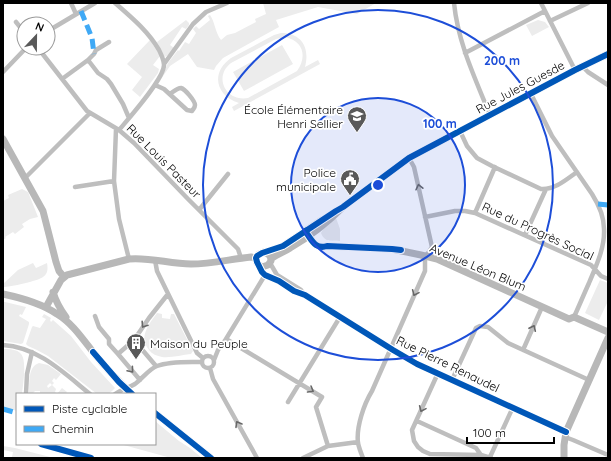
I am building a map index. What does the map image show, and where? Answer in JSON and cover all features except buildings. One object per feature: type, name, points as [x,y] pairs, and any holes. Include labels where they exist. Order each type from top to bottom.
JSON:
[{"type":"street","points":[[71,3],[76,14]]},
{"type":"street","points":[[56,26],[95,3]]},
{"type":"street","points":[[115,3],[151,38],[161,55],[164,64]]},
{"type":"street","points":[[129,259],[119,219],[114,181],[118,130],[155,85],[162,73],[164,64],[193,24],[206,12],[227,3]]},
{"type":"street","points":[[454,3],[456,20],[465,53],[490,115]]},
{"type":"street","points":[[541,3],[575,70]]},
{"type":"street","points":[[550,21],[588,3]]},
{"type":"street","points":[[465,53],[545,11]]},
{"type":"street","points":[[62,79],[88,60],[96,50],[109,42]]},
{"type":"street","name":"Rue Jules Guesde","points":[[272,264],[277,254],[289,249],[336,211],[409,158],[608,54]]},
{"type":"street","points":[[3,72],[18,56]]},
{"type":"street","name":"Rue Louis Pasteur","points":[[44,56],[87,111],[118,130],[134,143],[238,249],[241,258]]},
{"type":"street","points":[[88,60],[98,73],[107,79],[111,84],[123,104],[129,118]]},
{"type":"street","points":[[583,67],[608,85]]},
{"type":"street","points":[[155,85],[164,89],[187,110],[192,111],[195,105],[186,91],[179,88],[170,94]]},
{"type":"street","points":[[530,94],[552,136],[598,204],[602,215],[604,229],[602,248],[595,269],[574,317]]},
{"type":"street","points":[[25,178],[90,113]]},
{"type":"street","points":[[460,130],[468,146],[477,158],[541,189],[555,187],[577,172]]},
{"type":"street","points":[[3,139],[43,210],[59,272],[64,277]]},
{"type":"street","points":[[363,458],[358,442],[359,424],[365,405],[425,271],[425,256],[432,247],[414,167],[409,158]]},
{"type":"street","points":[[475,213],[495,168]]},
{"type":"street","points":[[199,210],[228,174]]},
{"type":"street","points":[[76,187],[114,181]]},
{"type":"street","points":[[525,235],[546,189]]},
{"type":"street","points":[[598,204],[608,205]]},
{"type":"street","name":"Rue du Progrès Social","points":[[426,217],[455,211],[475,213],[590,265],[601,276],[608,279]]},
{"type":"street","name":"Rue Jules Guesde","points":[[264,252],[283,246],[307,233]]},
{"type":"street","name":"Avenue Léon Blum","points":[[307,233],[320,248],[327,246],[392,249],[437,259],[569,319],[574,317],[608,332]]},
{"type":"street","points":[[155,260],[157,271],[197,353],[202,360],[201,364],[206,369],[214,365],[214,360],[218,350],[226,340],[267,275],[272,264],[268,254],[264,252],[259,254],[256,258]]},
{"type":"street","points":[[46,307],[60,280],[64,277],[72,273],[129,259],[140,258],[193,264],[251,257],[256,258]]},
{"type":"street","points":[[256,258],[262,272],[267,275]]},
{"type":"street","points":[[260,266],[265,267],[272,264]]},
{"type":"street","name":"Rue Pierre Renaudel","points":[[272,264],[277,275],[301,290],[305,295]]},
{"type":"street","name":"Rue Pierre Renaudel","points":[[267,275],[294,291],[305,295],[417,364],[513,407],[565,434],[573,440],[608,456]]},
{"type":"street","points":[[54,292],[55,300],[58,306],[74,329]]},
{"type":"street","points":[[3,294],[28,300],[57,313],[66,320],[105,367],[131,393]]},
{"type":"street","points":[[118,354],[134,340],[168,294]]},
{"type":"street","points":[[523,350],[542,307]]},
{"type":"street","points":[[96,316],[99,327],[109,339],[109,344],[140,380]]},
{"type":"street","points":[[288,402],[340,317]]},
{"type":"street","points":[[452,380],[476,328],[480,326],[488,326],[508,343],[589,380]]},
{"type":"street","points":[[564,458],[565,434],[608,338]]},
{"type":"street","points":[[134,340],[156,366]]},
{"type":"street","points":[[226,340],[322,397],[316,407],[328,446]]},
{"type":"street","points":[[3,345],[32,352],[50,362],[89,393]]},
{"type":"street","points":[[26,393],[27,374],[32,352]]},
{"type":"street","points":[[116,393],[140,380],[156,366],[202,360],[209,356],[214,360]]},
{"type":"street","points":[[210,368],[213,379],[257,458]]},
{"type":"street","points":[[438,373],[412,430],[414,441],[423,451],[430,454],[468,457],[481,455],[490,458],[513,407]]},
{"type":"street","points":[[156,414],[211,458]]},
{"type":"street","points":[[417,421],[476,448],[481,455]]},
{"type":"street","points":[[303,458],[328,446],[358,442]]},
{"type":"shaded area","points":[[263,3],[376,3],[357,14],[318,7],[276,20],[279,27],[223,58],[214,70],[197,67],[188,54],[170,66],[161,79],[168,63],[178,50],[179,51],[185,42],[189,44],[196,33],[193,29],[196,26],[199,29],[210,20],[208,16],[210,15],[212,18],[217,34],[221,40],[227,35],[235,33],[256,22],[255,19],[266,14]]},
{"type":"shaded area","points":[[186,20],[189,25],[186,29],[182,27],[170,45],[174,48],[167,56],[164,57],[157,42]]},
{"type":"shaded area","points":[[538,20],[545,22],[549,27],[532,36],[526,25]]},
{"type":"shaded area","points":[[281,33],[288,34],[299,39],[303,43],[306,54],[305,67],[318,60],[320,64],[234,111],[232,107],[239,103],[231,100],[221,90],[218,84],[220,70],[231,58],[274,35]],"holes":[[[285,37],[291,39],[300,46],[303,55],[297,71],[248,98],[234,96],[224,87],[223,75],[231,63],[276,39]]]},
{"type":"shaded area","points":[[150,40],[160,56],[153,65],[159,69],[158,73],[140,97],[132,90],[142,77],[127,64]]},
{"type":"shaded area","points":[[282,45],[293,64],[244,91],[233,72]]},
{"type":"shaded area","points":[[22,189],[28,192],[38,217],[30,219],[22,224],[24,227],[15,234],[13,232],[3,240],[3,201],[9,198],[8,195]]},
{"type":"shaded area","points":[[336,218],[340,229],[340,241],[326,240],[321,233],[324,228]]},
{"type":"shaded area","points":[[33,263],[36,268],[47,263],[48,267],[45,276],[30,282],[3,287],[3,284],[18,270]]},
{"type":"shaded area","points":[[600,280],[608,283],[608,301],[599,320],[585,313]]},
{"type":"shaded area","points":[[3,302],[26,307],[22,315],[20,314],[19,316],[29,322],[23,343],[21,344],[3,341]]},
{"type":"shaded area","points":[[157,313],[162,314],[162,318],[170,319],[171,314],[174,314],[193,351],[191,354],[162,357],[155,355],[149,350],[144,340],[145,335],[148,326]]},
{"type":"shaded area","points":[[44,314],[51,318],[51,322],[53,320],[71,336],[91,362],[115,388],[112,391],[109,393],[96,393],[48,356],[26,344],[32,327],[40,328],[46,319],[42,317]]},
{"type":"shaded area","points":[[3,349],[17,351],[21,354],[24,362],[24,373],[22,393],[16,393],[16,411],[3,407]]},
{"type":"shaded area","points":[[39,363],[48,365],[61,374],[56,380],[54,378],[52,381],[54,383],[52,385],[56,389],[56,393],[40,393],[40,391],[35,391],[33,393],[29,393],[29,381],[31,372],[35,365]],"holes":[[[50,383],[52,385],[48,388],[47,386]]]},
{"type":"shaded area","points":[[62,388],[67,392],[66,393],[58,393]]},
{"type":"shaded area","points":[[156,422],[202,458],[171,458],[124,445],[156,445]]},
{"type":"shaded area","points":[[3,446],[54,458],[12,457],[13,452],[3,450]]},
{"type":"marked path","points":[[81,11],[92,38],[94,54]]},
{"type":"marked path","points":[[598,204],[608,205]]},
{"type":"marked path","points":[[3,409],[16,413]]},
{"type":"cycle path","points":[[566,432],[417,364],[305,295],[294,291],[279,281],[265,275],[262,272],[256,258],[262,253],[283,246],[343,207],[409,158],[608,54]]},
{"type":"cycle path","points":[[305,231],[319,247],[327,246],[401,250]]},
{"type":"cycle path","points":[[93,352],[119,382],[131,393]]},
{"type":"cycle path","points":[[156,414],[211,458]]},
{"type":"cycle path","points":[[45,445],[91,458]]},
{"type":"place","name":"École Élémentaire Henri Sellier","points":[[357,133]]},
{"type":"place","name":"Police municipale","points":[[350,196]]},
{"type":"place","name":"Maison du Peuple","points":[[136,360]]}]
